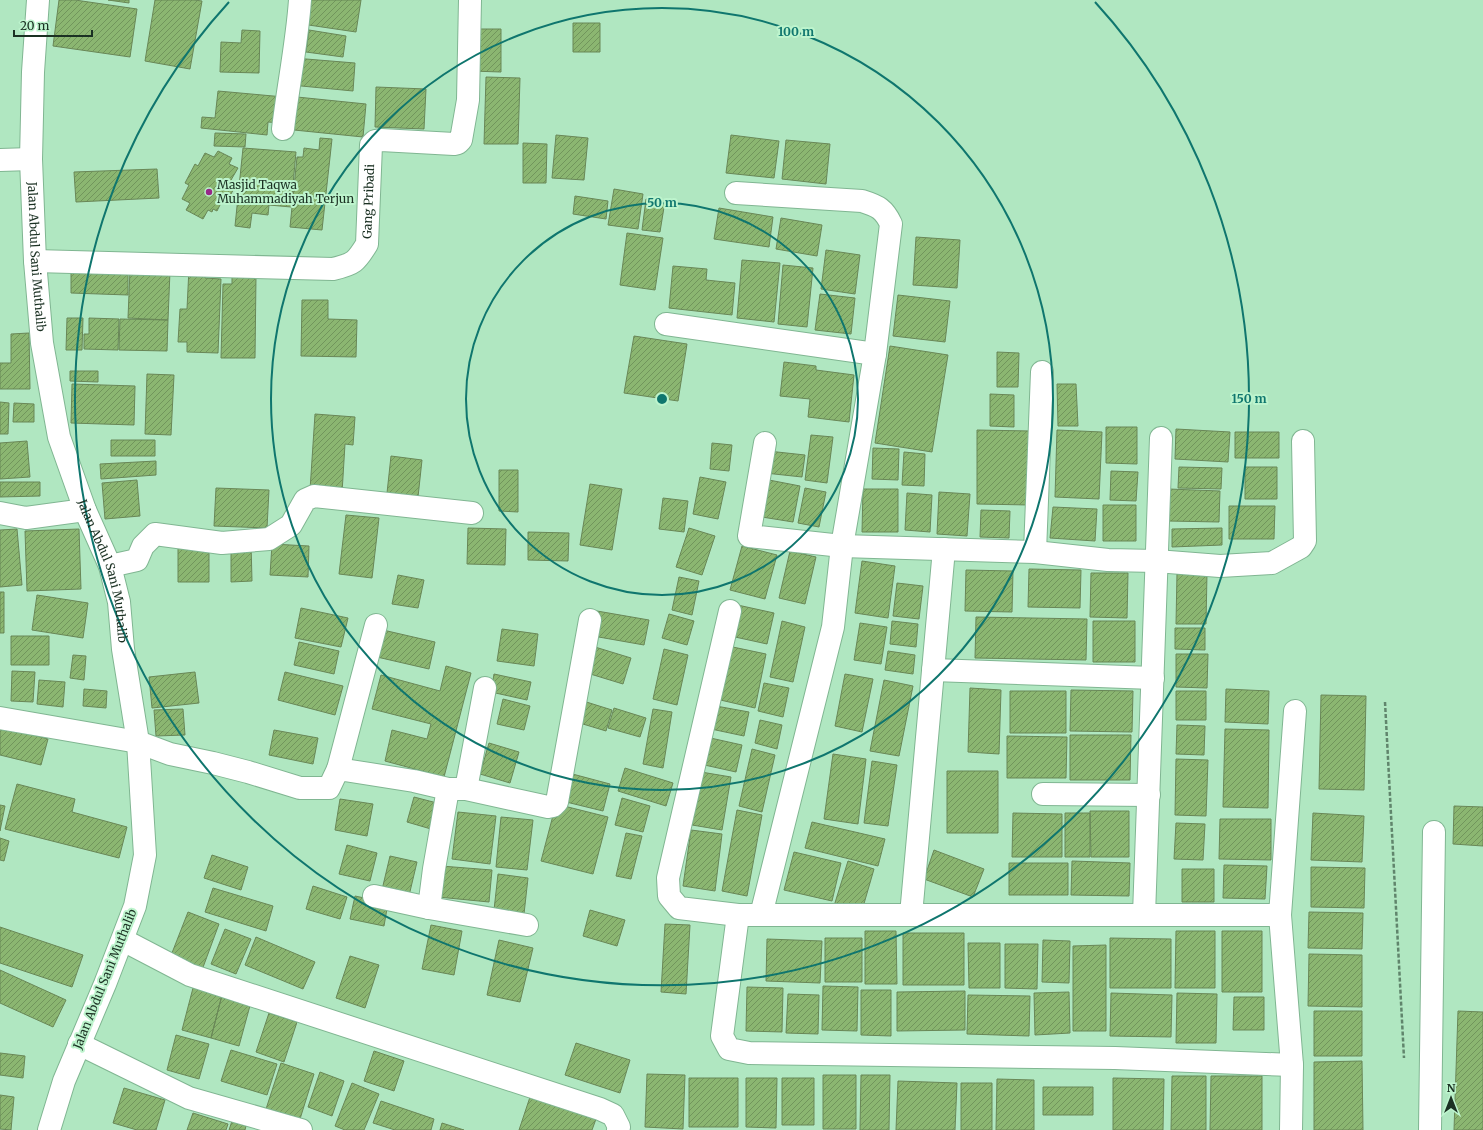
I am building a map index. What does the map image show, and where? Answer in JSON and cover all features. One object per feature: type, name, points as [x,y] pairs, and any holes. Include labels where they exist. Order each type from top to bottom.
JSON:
[{"type":"street","name":"Jalan Abdul Sani Muthalib","points":[[38,0],[33,72],[30,159],[35,261],[42,343],[59,437],[85,510],[110,566],[119,602],[123,649],[138,742],[145,855],[135,906],[123,940],[64,1081],[49,1130]]},
{"type":"street","points":[[283,129],[300,0]]},
{"type":"street","name":"Gang Pribadi","points":[[35,261],[333,269],[350,265],[359,256],[367,244],[372,145],[375,141],[381,140],[454,144],[461,140],[468,100],[470,0]]},
{"type":"street","points":[[0,160],[30,159]]},
{"type":"street","points":[[736,193],[862,201],[881,208],[891,224],[874,354],[842,546],[833,627],[761,914]]},
{"type":"street","points":[[666,324],[874,354]]},
{"type":"street","points":[[1035,552],[1042,372]]},
{"type":"street","points":[[1144,915],[1161,438]]},
{"type":"street","points":[[765,443],[748,536],[842,546],[1035,552],[1108,560],[1156,561],[1220,566],[1272,564],[1302,547],[1305,541],[1303,441]]},
{"type":"street","points":[[110,566],[137,560],[143,546],[155,534],[222,543],[269,539],[291,525],[306,500],[314,496],[472,513]]},
{"type":"street","points":[[0,513],[26,518],[85,510]]},
{"type":"street","points":[[911,915],[944,549]]},
{"type":"street","points":[[730,611],[668,878],[669,896],[679,908],[738,915],[1280,915]]},
{"type":"street","points":[[338,769],[414,781],[548,807],[553,806],[557,802],[590,620]]},
{"type":"street","points":[[0,718],[138,742],[170,754],[241,770],[300,788],[329,788],[338,769],[376,625]]},
{"type":"street","points":[[933,670],[1152,678]]},
{"type":"street","points":[[429,908],[434,869],[485,688]]},
{"type":"street","points":[[1291,1130],[1292,1065],[1280,915],[1295,711]]},
{"type":"street","points":[[1043,794],[1149,795]]},
{"type":"street","points":[[1430,1130],[1434,832]]},
{"type":"street","points":[[374,896],[429,908],[527,925]]},
{"type":"street","points":[[738,915],[722,1036],[729,1049],[749,1053],[1115,1058],[1292,1065]]},
{"type":"street","points":[[123,940],[190,975],[600,1109],[613,1115],[619,1127],[618,1130]]},
{"type":"street","points":[[79,1044],[189,1098],[301,1130]]},
{"type":"path","points":[[1385,702],[1404,1059]]},
{"type":"building","points":[[59,0],[75,0],[137,9],[130,57],[53,46]]},
{"type":"building","points":[[108,0],[129,0],[129,3]]},
{"type":"building","points":[[155,0],[202,1],[190,69],[145,61]]},
{"type":"building","points":[[298,0],[361,0],[356,32],[295,23]]},
{"type":"building","points":[[573,23],[600,23],[600,52],[573,52]]},
{"type":"building","points":[[471,29],[501,29],[501,72],[471,71]]},
{"type":"building","points":[[242,30],[260,31],[259,73],[220,72],[221,42],[241,43]]},
{"type":"building","points":[[309,30],[346,36],[343,57],[306,52]]},
{"type":"building","points":[[294,58],[355,63],[353,91],[291,85]]},
{"type":"building","points":[[486,77],[520,78],[518,144],[484,144]]},
{"type":"building","points":[[376,87],[426,89],[424,129],[375,127]]},
{"type":"building","points":[[218,91],[284,97],[281,123],[268,122],[267,135],[201,128],[202,117],[215,118]]},
{"type":"building","points":[[297,97],[366,104],[363,137],[294,130]]},
{"type":"building","points":[[215,133],[246,134],[245,147],[214,146]]},
{"type":"building","points":[[556,135],[588,138],[584,180],[552,178]]},
{"type":"building","points":[[731,135],[779,141],[774,178],[726,173]]},
{"type":"building","points":[[320,138],[332,139],[322,230],[290,227],[297,157],[303,157],[304,148],[319,150]]},
{"type":"building","points":[[786,140],[830,144],[826,184],[782,179]]},
{"type":"building","points":[[523,143],[547,144],[546,183],[523,183]]},
{"type":"building","points":[[243,148],[296,152],[291,207],[269,205],[268,215],[252,213],[250,228],[235,226]]},
{"type":"building","name":"Masjid Taqwa Muhammadiyah Terjun","points":[[218,151],[232,158],[229,164],[238,168],[231,180],[237,183],[226,203],[222,201],[217,211],[213,209],[212,212],[208,210],[203,219],[186,210],[190,203],[182,199],[189,185],[185,183],[195,164],[198,166],[205,153],[214,157]]},
{"type":"building","points":[[157,169],[159,198],[76,202],[74,172]]},
{"type":"building","points":[[614,189],[643,194],[638,229],[608,225]]},
{"type":"building","points":[[575,196],[608,201],[606,219],[573,214]]},
{"type":"building","points":[[646,199],[665,201],[660,232],[642,230]]},
{"type":"building","points":[[719,208],[773,217],[769,247],[714,239]]},
{"type":"building","points":[[781,218],[822,225],[817,256],[776,249]]},
{"type":"building","points":[[627,233],[663,238],[655,290],[620,285]]},
{"type":"building","points":[[916,237],[960,240],[957,288],[913,285]]},
{"type":"building","points":[[826,250],[860,255],[855,294],[821,289]]},
{"type":"building","points":[[742,260],[780,263],[774,322],[737,318]]},
{"type":"building","points":[[783,265],[813,268],[807,327],[778,324]]},
{"type":"building","points":[[673,266],[707,269],[706,280],[735,283],[732,315],[669,308]]},
{"type":"building","points":[[78,268],[128,273],[128,295],[71,293],[71,273],[78,273]]},
{"type":"building","points":[[189,268],[205,269],[205,278],[221,279],[218,353],[187,352],[187,342],[178,342],[180,309],[187,309]]},
{"type":"building","points":[[130,270],[170,271],[168,320],[128,318]]},
{"type":"building","points":[[232,275],[256,276],[255,358],[221,358],[223,284],[232,284]]},
{"type":"building","points":[[820,294],[855,298],[851,334],[815,330]]},
{"type":"building","points":[[898,295],[950,301],[945,342],[893,336]]},
{"type":"building","points":[[302,300],[328,300],[328,319],[357,320],[356,357],[301,356]]},
{"type":"building","points":[[67,318],[83,318],[82,350],[66,350]]},
{"type":"building","points":[[89,318],[119,319],[118,350],[84,349],[84,334],[89,334]]},
{"type":"building","points":[[120,319],[168,320],[167,351],[119,350]]},
{"type":"building","points":[[29,333],[30,389],[0,389],[0,363],[11,363],[11,334]]},
{"type":"building","points":[[634,336],[687,344],[678,401],[624,393]]},
{"type":"building","points":[[890,346],[948,355],[932,452],[875,443]]},
{"type":"building","points":[[997,352],[1019,353],[1018,387],[997,387]]},
{"type":"building","points":[[784,362],[816,366],[816,370],[854,375],[849,422],[808,417],[810,399],[780,396]]},
{"type":"building","points":[[70,371],[98,371],[98,382],[70,381]]},
{"type":"building","points":[[147,374],[174,375],[171,435],[145,434]]},
{"type":"building","points":[[72,384],[135,386],[134,425],[71,423]]},
{"type":"building","points":[[1057,384],[1076,384],[1078,426],[1058,426]]},
{"type":"building","points":[[990,394],[1014,395],[1014,427],[990,426]]},
{"type":"building","points":[[0,402],[9,403],[8,434],[0,434]]},
{"type":"building","points":[[14,403],[34,404],[34,422],[13,422]]},
{"type":"building","points":[[315,414],[355,417],[353,445],[345,444],[342,493],[310,490]]},
{"type":"building","points":[[1106,427],[1137,427],[1137,464],[1106,463]]},
{"type":"building","points":[[1176,429],[1230,432],[1228,462],[1175,459]]},
{"type":"building","points":[[977,430],[1030,431],[1029,505],[977,504]]},
{"type":"building","points":[[1057,430],[1102,432],[1099,499],[1055,497]]},
{"type":"building","points":[[1235,432],[1279,432],[1279,458],[1235,458]]},
{"type":"building","points":[[811,435],[833,437],[827,483],[805,480]]},
{"type":"building","points":[[111,440],[155,440],[155,456],[111,456]]},
{"type":"building","points":[[27,441],[30,477],[0,479],[0,443]]},
{"type":"building","points":[[712,443],[732,445],[729,471],[710,469]]},
{"type":"building","points":[[873,448],[899,449],[898,480],[872,479]]},
{"type":"building","points":[[768,451],[805,455],[802,477],[765,473]]},
{"type":"building","points":[[904,452],[925,454],[924,486],[902,485]]},
{"type":"building","points":[[391,456],[422,460],[418,497],[387,493]]},
{"type":"building","points":[[156,461],[156,475],[101,479],[100,464]]},
{"type":"building","points":[[1179,467],[1222,468],[1221,489],[1178,488]]},
{"type":"building","points":[[1245,467],[1277,467],[1277,499],[1245,499]]},
{"type":"building","points":[[499,470],[518,470],[518,512],[499,511]]},
{"type":"building","points":[[1111,471],[1138,472],[1136,501],[1110,500]]},
{"type":"building","points":[[700,477],[726,482],[718,519],[693,514]]},
{"type":"building","points":[[137,480],[140,516],[105,519],[102,483]]},
{"type":"building","points":[[769,480],[800,486],[793,522],[762,517]]},
{"type":"building","points":[[0,482],[40,482],[40,496],[0,497]]},
{"type":"building","points":[[590,484],[622,489],[612,550],[580,545]]},
{"type":"building","points":[[216,488],[269,490],[267,528],[214,526]]},
{"type":"building","points":[[805,488],[826,492],[819,527],[798,523]]},
{"type":"building","points":[[863,489],[898,489],[898,532],[862,532]]},
{"type":"building","points":[[1169,489],[1220,491],[1219,522],[1168,521]]},
{"type":"building","points":[[939,492],[970,494],[967,536],[937,534]]},
{"type":"building","points":[[907,493],[932,495],[930,532],[905,530]]},
{"type":"building","points":[[663,498],[688,501],[684,532],[659,529]]},
{"type":"building","points":[[1103,505],[1136,505],[1136,541],[1103,541]]},
{"type":"building","points":[[1229,506],[1275,506],[1274,539],[1229,539]]},
{"type":"building","points":[[1053,507],[1097,509],[1095,541],[1050,538]]},
{"type":"building","points":[[981,510],[1010,511],[1009,538],[980,537]]},
{"type":"building","points":[[346,515],[379,518],[372,578],[339,574]]},
{"type":"building","points":[[468,528],[506,529],[505,565],[467,564]]},
{"type":"building","points":[[689,528],[715,536],[702,575],[676,567]]},
{"type":"building","points":[[1222,528],[1222,545],[1172,547],[1172,529]]},
{"type":"building","points":[[17,529],[22,585],[0,587],[0,530]]},
{"type":"building","points":[[79,529],[81,589],[27,591],[25,531]]},
{"type":"building","points":[[528,532],[569,533],[568,561],[528,560]]},
{"type":"building","points":[[251,543],[252,581],[231,582],[231,544]]},
{"type":"building","points":[[272,544],[309,546],[308,577],[270,575]]},
{"type":"building","points":[[742,546],[777,555],[765,599],[730,590]]},
{"type":"building","points":[[178,548],[209,548],[209,582],[178,582]]},
{"type":"building","points":[[790,551],[816,557],[805,604],[779,598]]},
{"type":"building","points":[[862,561],[895,566],[888,618],[855,613]]},
{"type":"building","points":[[1029,569],[1081,570],[1080,608],[1028,607]]},
{"type":"building","points":[[966,570],[1013,571],[1012,612],[965,611]]},
{"type":"building","points":[[1091,573],[1128,573],[1127,618],[1090,617]]},
{"type":"building","points":[[1177,573],[1207,573],[1206,624],[1176,624]]},
{"type":"building","points":[[398,575],[424,580],[418,608],[392,604]]},
{"type":"building","points":[[679,577],[699,581],[692,615],[672,610]]},
{"type":"building","points":[[897,583],[923,586],[919,619],[893,616]]},
{"type":"building","points":[[0,592],[4,592],[4,633],[0,633]]},
{"type":"building","points":[[37,595],[88,603],[83,638],[32,630]]},
{"type":"building","points":[[733,604],[774,613],[767,644],[726,635]]},
{"type":"building","points":[[301,608],[348,618],[341,647],[295,638]]},
{"type":"building","points":[[597,611],[649,620],[644,645],[593,636]]},
{"type":"building","points":[[669,614],[694,621],[687,645],[662,638]]},
{"type":"building","points":[[976,617],[1087,619],[1086,660],[975,658]]},
{"type":"building","points":[[782,621],[805,627],[793,682],[770,677]]},
{"type":"building","points":[[892,621],[918,624],[916,647],[890,644]]},
{"type":"building","points":[[1093,621],[1135,621],[1135,662],[1093,662]]},
{"type":"building","points":[[860,623],[887,627],[881,664],[854,660]]},
{"type":"building","points":[[1175,628],[1205,628],[1205,650],[1175,649]]},
{"type":"building","points":[[502,629],[538,634],[534,666],[497,661]]},
{"type":"building","points":[[383,630],[435,642],[429,669],[377,657]]},
{"type":"building","points":[[11,636],[49,636],[49,665],[11,665]]},
{"type":"building","points":[[299,642],[339,651],[334,674],[294,665]]},
{"type":"building","points":[[728,646],[766,654],[755,708],[716,699]]},
{"type":"building","points":[[595,647],[631,658],[623,684],[587,673]]},
{"type":"building","points":[[664,649],[688,655],[677,705],[653,699]]},
{"type":"building","points":[[888,651],[915,655],[913,674],[885,670]]},
{"type":"building","points":[[1176,654],[1208,654],[1207,688],[1176,687]]},
{"type":"building","points":[[73,655],[86,656],[84,680],[70,678]]},
{"type":"building","points":[[446,666],[471,673],[444,777],[385,761],[392,730],[427,739],[431,724],[372,709],[381,675],[440,691]]},
{"type":"building","points":[[12,671],[35,672],[33,702],[11,701]]},
{"type":"building","points":[[195,672],[199,703],[152,708],[149,677]]},
{"type":"building","points":[[285,672],[343,686],[335,715],[278,700]]},
{"type":"building","points":[[494,674],[531,682],[527,700],[491,692]]},
{"type":"building","points":[[845,674],[873,679],[862,732],[835,726]]},
{"type":"building","points":[[39,680],[65,682],[63,707],[37,704]]},
{"type":"building","points":[[884,680],[913,686],[899,756],[870,751]]},
{"type":"building","points":[[764,683],[789,688],[783,717],[758,711]]},
{"type":"building","points":[[970,688],[1001,690],[999,754],[968,752]]},
{"type":"building","points":[[84,689],[107,691],[106,708],[83,706]]},
{"type":"building","points":[[1226,689],[1269,691],[1268,724],[1225,722]]},
{"type":"building","points":[[1071,690],[1133,691],[1132,732],[1070,731]]},
{"type":"building","points":[[1010,691],[1066,691],[1066,733],[1010,733]]},
{"type":"building","points":[[1176,691],[1206,691],[1206,720],[1176,720]]},
{"type":"building","points":[[1321,695],[1366,696],[1364,790],[1319,789]]},
{"type":"building","points":[[503,699],[530,706],[524,730],[497,724]]},
{"type":"building","points":[[580,700],[612,710],[606,731],[573,721]]},
{"type":"building","points":[[716,706],[749,712],[744,736],[711,729]]},
{"type":"building","points":[[614,708],[646,718],[640,737],[608,728]]},
{"type":"building","points":[[183,709],[185,735],[156,736],[154,710]]},
{"type":"building","points":[[653,709],[672,712],[663,768],[643,764]]},
{"type":"building","points":[[760,720],[782,725],[777,749],[755,743]]},
{"type":"building","points":[[1177,725],[1205,726],[1204,755],[1176,754]]},
{"type":"building","points":[[0,726],[48,739],[41,765],[0,755]]},
{"type":"building","points":[[1225,729],[1269,730],[1268,808],[1223,807]]},
{"type":"building","points":[[274,730],[318,738],[313,764],[269,755]]},
{"type":"building","points":[[1070,735],[1131,735],[1130,780],[1070,780]]},
{"type":"building","points":[[1007,736],[1067,737],[1066,778],[1007,778]]},
{"type":"building","points":[[706,737],[742,745],[736,772],[700,764]]},
{"type":"building","points":[[489,743],[519,752],[510,783],[480,774]]},
{"type":"building","points":[[752,749],[775,755],[762,812],[739,806]]},
{"type":"building","points":[[833,754],[866,759],[858,824],[824,819]]},
{"type":"building","points":[[1176,759],[1208,760],[1206,816],[1175,815]]},
{"type":"building","points":[[872,761],[897,765],[888,826],[864,823]]},
{"type":"building","points":[[625,768],[673,783],[666,806],[618,791]]},
{"type":"building","points":[[947,771],[998,771],[998,833],[947,833]]},
{"type":"building","points":[[565,772],[610,784],[603,811],[558,800]]},
{"type":"building","points":[[701,772],[731,777],[722,830],[692,825]]},
{"type":"building","points":[[17,784],[75,799],[72,812],[127,827],[119,858],[5,829]]},
{"type":"building","points":[[414,797],[437,803],[431,829],[407,822]]},
{"type":"building","points":[[622,798],[650,806],[643,832],[615,825]]},
{"type":"building","points":[[340,799],[373,804],[367,836],[335,830]]},
{"type":"building","points":[[556,804],[608,817],[593,874],[541,861]]},
{"type":"building","points":[[0,805],[5,806],[0,831]]},
{"type":"building","points":[[1454,806],[1483,807],[1483,846],[1453,844]]},
{"type":"building","points":[[737,810],[762,815],[747,896],[722,891]]},
{"type":"building","points":[[1090,811],[1129,811],[1129,857],[1091,857]]},
{"type":"building","points":[[458,812],[496,816],[490,864],[452,859]]},
{"type":"building","points":[[1013,813],[1062,814],[1062,857],[1012,857]]},
{"type":"building","points":[[1065,813],[1090,813],[1090,857],[1065,857]]},
{"type":"building","points":[[1313,813],[1364,816],[1362,862],[1311,860]]},
{"type":"building","points":[[501,817],[533,820],[527,870],[496,867]]},
{"type":"building","points":[[1220,819],[1271,819],[1271,860],[1219,859]]},
{"type":"building","points":[[812,822],[885,839],[878,866],[805,848]]},
{"type":"building","points":[[1176,823],[1205,824],[1203,860],[1174,859]]},
{"type":"building","points":[[691,830],[722,834],[715,891],[683,886]]},
{"type":"building","points":[[626,833],[642,836],[631,879],[616,876]]},
{"type":"building","points":[[0,838],[9,841],[4,861],[0,860]]},
{"type":"building","points":[[347,845],[377,853],[370,881],[339,874]]},
{"type":"building","points":[[934,850],[984,869],[973,897],[924,879]]},
{"type":"building","points":[[794,852],[841,863],[832,901],[784,890]]},
{"type":"building","points":[[212,855],[248,867],[241,890],[204,878]]},
{"type":"building","points":[[390,856],[417,862],[408,900],[381,894]]},
{"type":"building","points":[[848,861],[874,869],[861,914],[834,906]]},
{"type":"building","points":[[1072,861],[1130,863],[1129,896],[1071,895]]},
{"type":"building","points":[[1009,863],[1068,863],[1068,895],[1009,895]]},
{"type":"building","points":[[1224,865],[1267,866],[1265,899],[1223,898]]},
{"type":"building","points":[[441,866],[492,870],[489,902],[438,897]]},
{"type":"building","points":[[1311,867],[1365,868],[1364,908],[1311,907]]},
{"type":"building","points":[[1182,869],[1214,869],[1214,902],[1182,902]]},
{"type":"building","points":[[498,874],[528,878],[524,914],[494,910]]},
{"type":"building","points":[[313,886],[347,897],[340,919],[306,909]]},
{"type":"building","points":[[213,888],[273,906],[266,931],[205,912]]},
{"type":"building","points":[[355,896],[388,903],[384,926],[350,919]]},
{"type":"building","points":[[590,910],[625,920],[617,946],[583,936]]},
{"type":"building","points":[[188,912],[219,924],[202,970],[170,958]]},
{"type":"building","points":[[1309,912],[1363,913],[1362,949],[1308,948]]},
{"type":"building","points":[[665,924],[690,925],[686,994],[661,992]]},
{"type":"building","points":[[431,925],[462,931],[454,975],[422,969]]},
{"type":"building","points":[[0,927],[83,955],[72,987],[0,963]]},
{"type":"building","points":[[225,929],[251,939],[236,974],[211,964]]},
{"type":"building","points":[[865,931],[896,931],[897,984],[865,984]]},
{"type":"building","points":[[1176,931],[1215,931],[1215,988],[1175,988]]},
{"type":"building","points":[[1222,931],[1262,931],[1262,992],[1222,992]]},
{"type":"building","points":[[903,933],[964,933],[964,985],[903,985]]},
{"type":"building","points":[[256,937],[315,962],[303,989],[245,965]]},
{"type":"building","points":[[825,938],[862,938],[862,982],[825,982]]},
{"type":"building","points":[[1110,938],[1171,939],[1171,988],[1110,988]]},
{"type":"building","points":[[767,939],[822,941],[820,983],[766,981]]},
{"type":"building","points":[[499,940],[533,948],[520,1002],[487,995]]},
{"type":"building","points":[[1043,940],[1070,941],[1069,983],[1042,982]]},
{"type":"building","points":[[968,943],[1000,943],[1000,988],[969,988]]},
{"type":"building","points":[[1005,944],[1038,944],[1037,989],[1005,988]]},
{"type":"building","points":[[1106,945],[1106,1031],[1073,1031],[1073,946]]},
{"type":"building","points":[[1309,954],[1362,955],[1362,1007],[1308,1006]]},
{"type":"building","points":[[350,956],[379,965],[365,1008],[336,998]]},
{"type":"building","points":[[0,970],[66,1000],[53,1027],[0,1003]]},
{"type":"building","points":[[823,986],[858,987],[857,1031],[822,1030]]},
{"type":"building","points":[[747,987],[783,988],[782,1032],[746,1031]]},
{"type":"building","points":[[193,988],[222,995],[211,1038],[182,1030]]},
{"type":"building","points":[[861,990],[891,990],[891,1036],[861,1035]]},
{"type":"building","points":[[965,991],[965,1030],[897,1031],[897,992]]},
{"type":"building","points":[[1069,992],[1070,1033],[1035,1035],[1034,993]]},
{"type":"building","points":[[1111,993],[1172,995],[1171,1037],[1110,1036]]},
{"type":"building","points":[[1177,993],[1217,994],[1216,1043],[1176,1043]]},
{"type":"building","points":[[788,994],[819,995],[818,1034],[786,1033]]},
{"type":"building","points":[[222,995],[251,1002],[239,1046],[211,1038]]},
{"type":"building","points":[[968,995],[1030,996],[1029,1036],[967,1034]]},
{"type":"building","points":[[1234,997],[1264,997],[1264,1030],[1233,1030]]},
{"type":"building","points":[[1314,1011],[1362,1011],[1362,1056],[1314,1056]]},
{"type":"building","points":[[1458,1011],[1483,1012],[1483,1130],[1454,1130]]},
{"type":"building","points":[[269,1013],[297,1022],[284,1062],[256,1052]]},
{"type":"building","points":[[176,1035],[209,1044],[199,1079],[167,1070]]},
{"type":"building","points":[[576,1043],[630,1060],[620,1093],[565,1075]]},
{"type":"building","points":[[231,1050],[277,1064],[267,1095],[221,1081]]},
{"type":"building","points":[[374,1051],[404,1061],[394,1091],[364,1081]]},
{"type":"building","points":[[0,1053],[25,1056],[23,1078],[0,1075]]},
{"type":"building","points":[[1362,1061],[1363,1130],[1314,1130],[1314,1062]]},
{"type":"building","points":[[281,1063],[314,1074],[300,1119],[266,1109]]},
{"type":"building","points":[[320,1072],[344,1081],[332,1116],[308,1107]]},
{"type":"building","points":[[647,1074],[685,1075],[683,1129],[645,1127]]},
{"type":"building","points":[[823,1075],[856,1075],[856,1129],[823,1129]]},
{"type":"building","points":[[861,1075],[890,1075],[889,1130],[860,1130]]},
{"type":"building","points":[[1172,1076],[1206,1076],[1206,1130],[1171,1130]]},
{"type":"building","points":[[1211,1076],[1262,1076],[1262,1130],[1210,1130]]},
{"type":"building","points":[[689,1078],[738,1078],[738,1127],[689,1127]]},
{"type":"building","points":[[746,1078],[777,1078],[776,1128],[746,1127]]},
{"type":"building","points":[[782,1078],[814,1078],[814,1125],[782,1125]]},
{"type":"building","points":[[1113,1078],[1164,1079],[1163,1130],[1113,1130]]},
{"type":"building","points":[[997,1079],[1034,1080],[1034,1130],[996,1130]]},
{"type":"building","points":[[898,1081],[957,1083],[955,1130],[896,1130]]},
{"type":"building","points":[[352,1083],[379,1094],[364,1130],[345,1130],[335,1126]]},
{"type":"building","points":[[961,1083],[992,1083],[992,1130],[961,1130]]},
{"type":"building","points":[[1043,1087],[1093,1087],[1093,1115],[1043,1115]]},
{"type":"building","points":[[124,1088],[165,1100],[156,1130],[137,1130],[113,1123]]},
{"type":"building","points":[[0,1095],[14,1097],[11,1130],[0,1129]]},
{"type":"building","points":[[530,1097],[596,1119],[592,1130],[519,1130]]},
{"type":"building","points":[[381,1101],[434,1119],[431,1130],[395,1130],[373,1123]]},
{"type":"building","points":[[193,1113],[228,1124],[226,1130],[187,1130]]},
{"type":"building","points":[[232,1121],[246,1126],[245,1130],[229,1130]]},
{"type":"building","points":[[442,1123],[464,1130],[440,1130]]},
{"type":"place","name":"Masjid Taqwa Muhammadiyah Terjun","points":[[209,192]]}]
